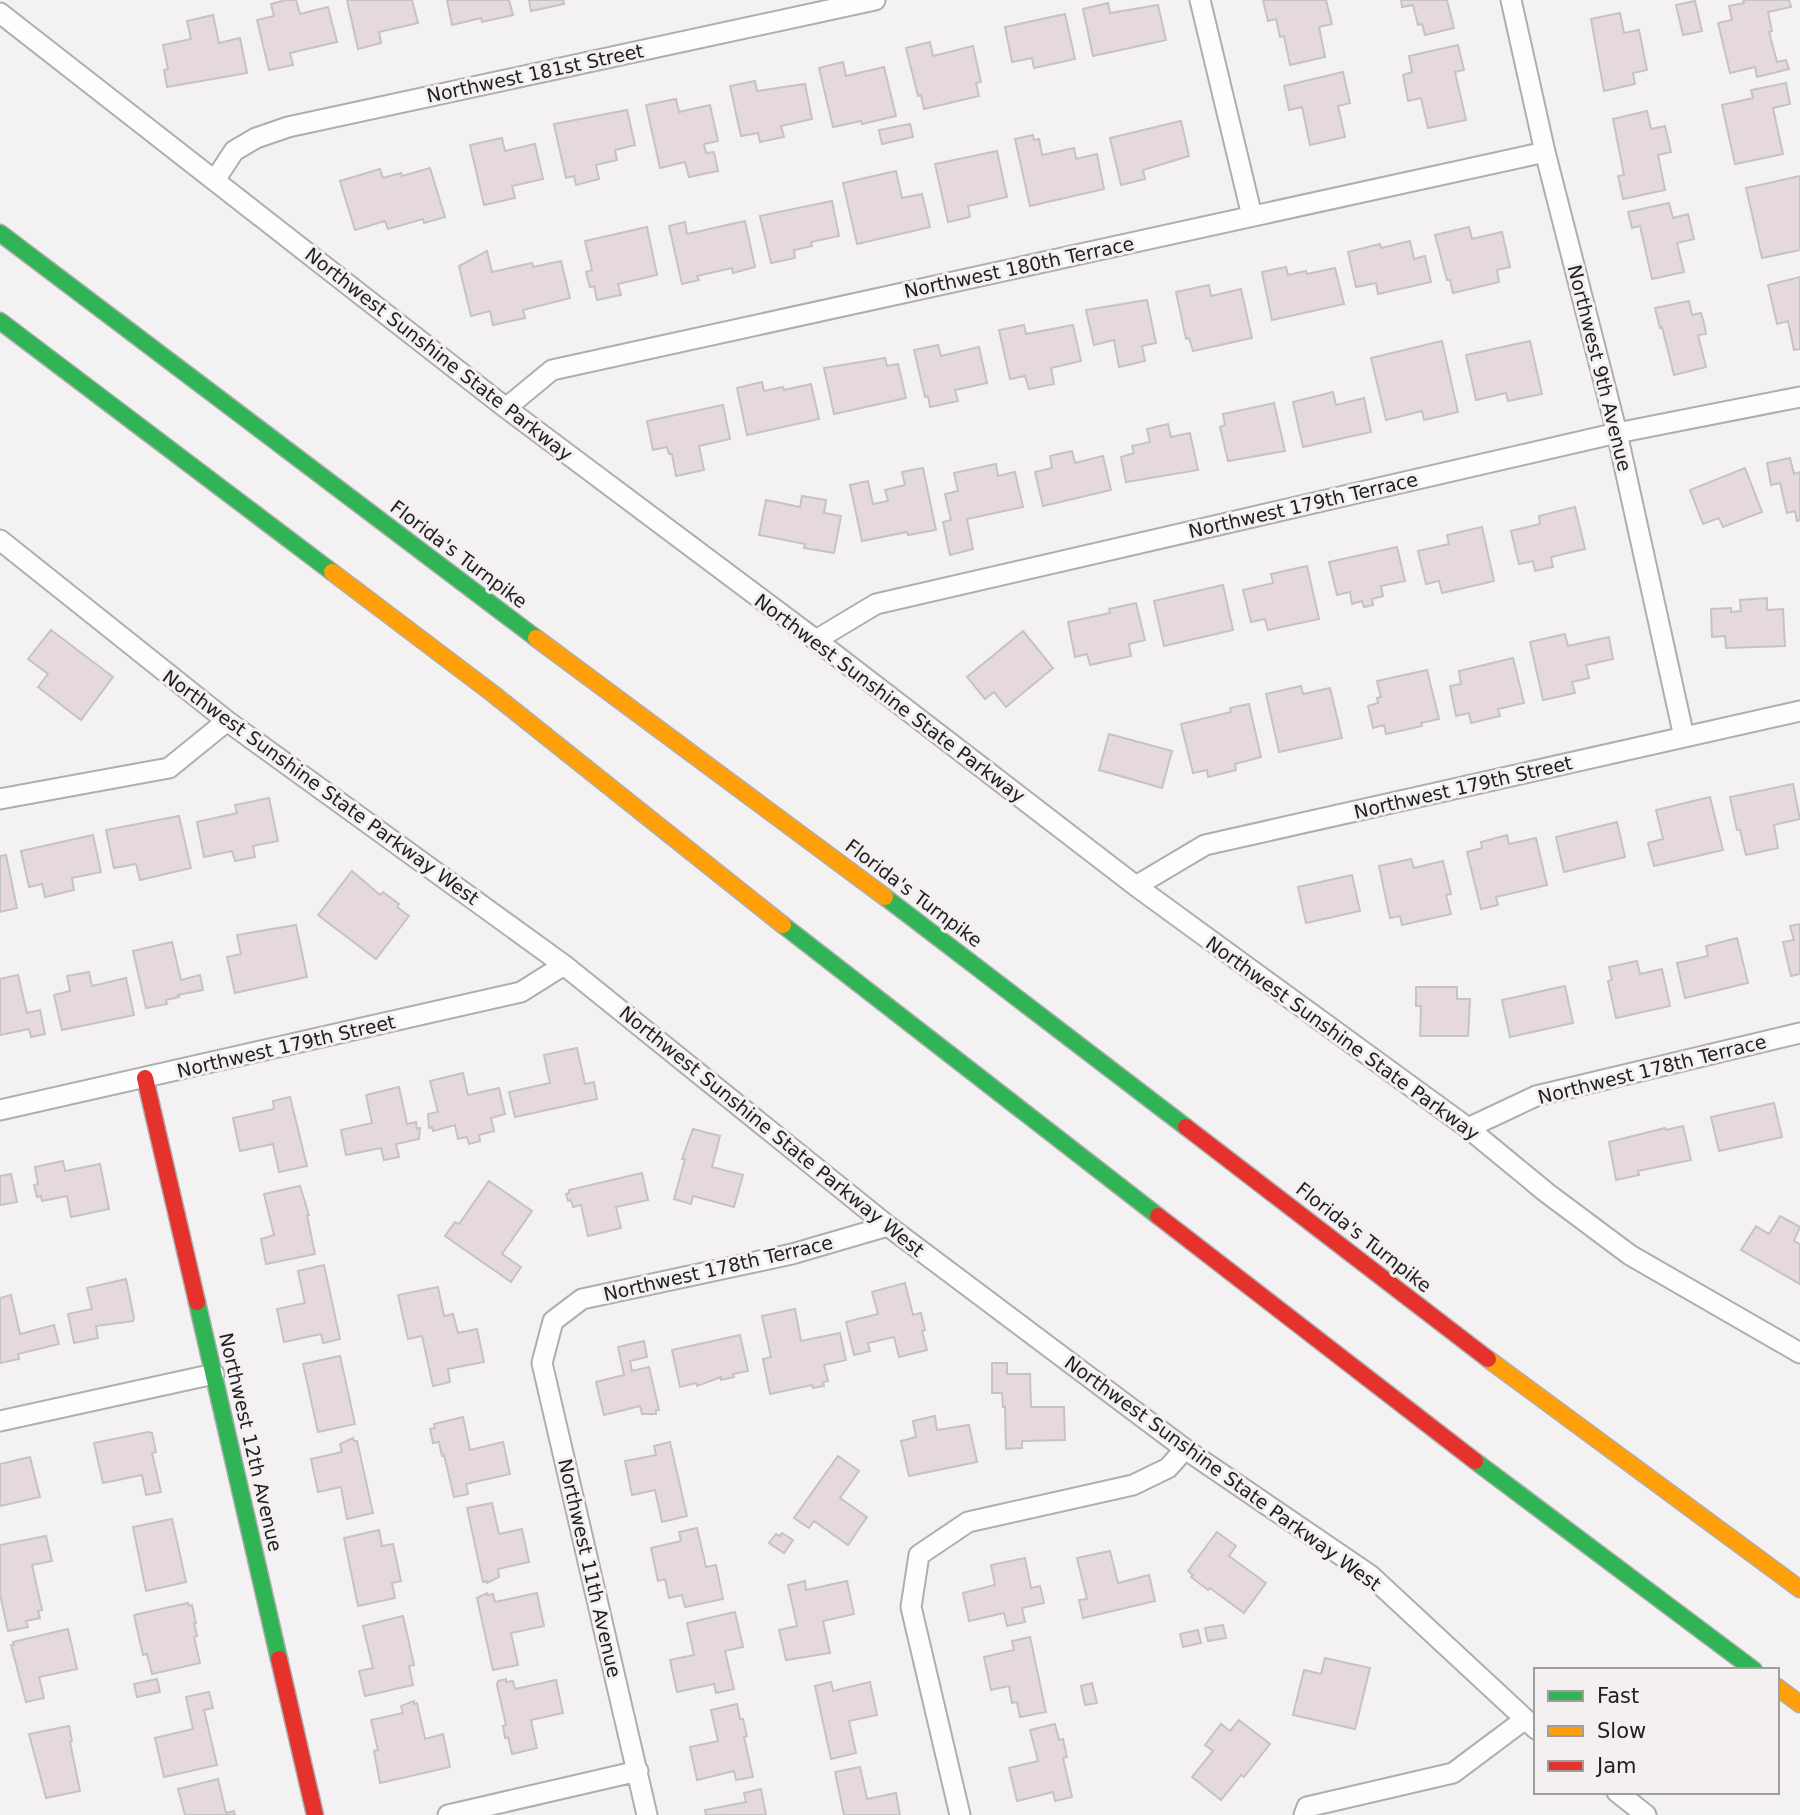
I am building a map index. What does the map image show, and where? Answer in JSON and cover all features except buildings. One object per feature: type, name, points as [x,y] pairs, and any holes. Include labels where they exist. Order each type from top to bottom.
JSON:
[{"type":"main road","name":"Florida's Turnpike","points":[[0,233],[574,667],[935,934],[1484,1356],[1800,1589]]},
{"type":"main road","points":[[0,321],[492,693],[801,939],[1430,1427],[1751,1668]]},
{"type":"main road","name":"Northwest 12th Avenue","points":[[145,1078],[315,1815]]},
{"type":"main road","points":[[1779,1688],[1800,1704]]},
{"type":"street","name":"Northwest 181st Street","points":[[215,180],[234,151],[256,138],[288,127],[875,0]]},
{"type":"street","points":[[1200,0],[1252,216]]},
{"type":"street","name":"Northwest 9th Avenue","points":[[1511,0],[1545,152],[1617,433],[1684,737]]},
{"type":"street","name":"Northwest Sunshine State Parkway","points":[[0,13],[506,408],[816,640],[1136,886],[1468,1128],[1547,1193],[1630,1255],[1800,1353]]},
{"type":"street","name":"Northwest 180th Terrace","points":[[506,408],[552,370],[1545,152]]},
{"type":"street","name":"Northwest 179th Terrace","points":[[816,640],[876,604],[1617,433],[1800,397]]},
{"type":"street","name":"Northwest Sunshine State Parkway West","points":[[0,540],[227,721],[564,965],[888,1226],[1185,1449],[1370,1575],[1530,1724]]},
{"type":"street","name":"Northwest 179th Street","points":[[1136,886],[1205,845],[1800,711]]},
{"type":"street","points":[[0,799],[169,768],[227,721]]},
{"type":"street","name":"Northwest 179th Street","points":[[0,1110],[521,992],[564,965]]},
{"type":"street","name":"Northwest 178th Terrace","points":[[1468,1128],[1536,1096],[1800,1033]]},
{"type":"street","name":"Northwest 178th Terrace","points":[[553,1321],[582,1299],[792,1254],[888,1226]]},
{"type":"street","name":"Northwest 11th Avenue","points":[[553,1321],[542,1363],[648,1815]]},
{"type":"street","points":[[0,1421],[214,1374]]},
{"type":"street","points":[[960,1815],[911,1607],[919,1555],[968,1522],[1133,1485],[1168,1468],[1185,1449]]},
{"type":"street","points":[[1305,1811],[1453,1773],[1530,1724]]},
{"type":"street","points":[[448,1815],[638,1771]]},
{"type":"street","points":[[1620,1794],[1646,1815]]},
{"type":"traffic: fast","points":[[0,233],[536,638]]},
{"type":"traffic: fast","points":[[0,321],[332,572]]},
{"type":"traffic: fast","points":[[885,897],[1186,1127]]},
{"type":"traffic: fast","points":[[783,925],[1158,1216]]},
{"type":"traffic: fast","points":[[197,1302],[279,1659]]},
{"type":"traffic: fast","points":[[1475,1461],[1751,1668]]},
{"type":"traffic: slow","points":[[332,572],[492,693],[783,925]]},
{"type":"traffic: slow","points":[[536,638],[885,897]]},
{"type":"traffic: slow","points":[[1488,1359],[1800,1589]]},
{"type":"traffic: slow","points":[[1779,1688],[1800,1704]]},
{"type":"traffic: jam","points":[[145,1078],[197,1302]]},
{"type":"traffic: jam","points":[[1186,1127],[1488,1359]]},
{"type":"traffic: jam","points":[[1158,1216],[1475,1461]]},
{"type":"traffic: jam","points":[[279,1659],[315,1815]]}]
